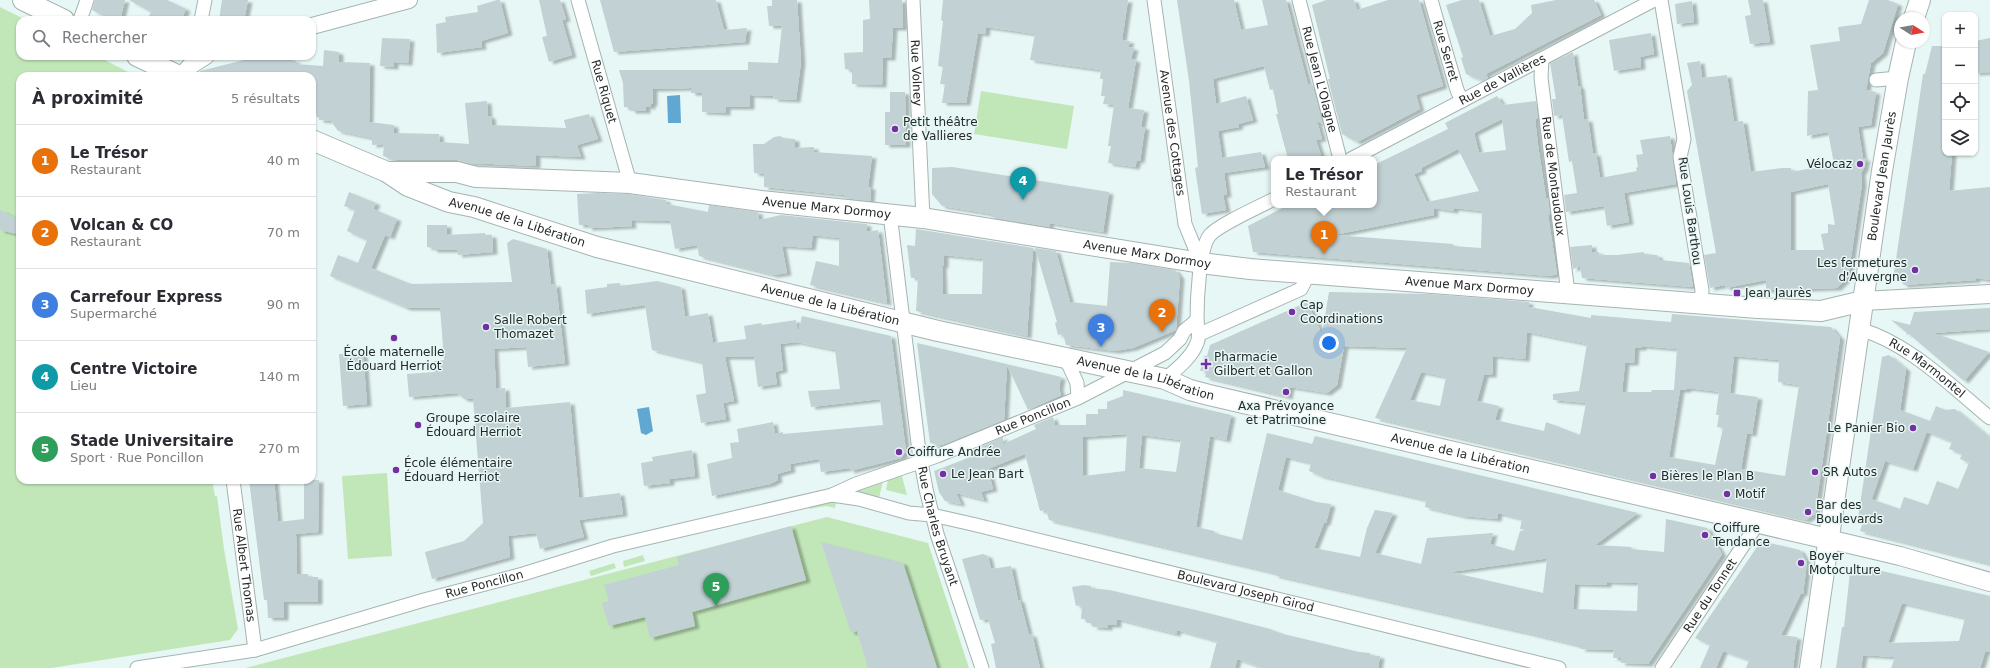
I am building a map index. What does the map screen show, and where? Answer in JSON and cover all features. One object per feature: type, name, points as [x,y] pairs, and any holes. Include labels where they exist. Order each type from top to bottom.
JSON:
[{"type":"main road","points":[[23,0],[56,16]]},
{"type":"main road","points":[[1916,12],[1920,0]]},
{"type":"main road","name":"Boulevard Jean Jaurès","points":[[1810,668],[1863,300],[1898,78],[1905,48]]},
{"type":"main road","points":[[146,60],[171,72]]},
{"type":"main road","name":"Avenue de la Libération","points":[[316,142],[387,172],[408,186],[449,202],[474,207],[597,247],[903,323],[1165,379],[1190,390],[1209,395],[1900,556],[1990,582]]},
{"type":"main road","name":"Avenue Marx Dormoy","points":[[387,172],[457,172],[476,177],[630,183],[761,201],[923,218],[1233,267],[1568,293],[1821,311],[1863,300],[1990,294]]},
{"type":"main road","points":[[474,207],[464,197],[464,189],[466,184],[476,177]]},
{"type":"main road","name":"Avenue Marx Dormoy","points":[[1821,311],[1859,329]]},
{"type":"street","points":[[81,16],[87,0]]},
{"type":"street","points":[[202,16],[205,0]]},
{"type":"street","points":[[316,25],[410,0]]},
{"type":"street","name":"Rue Riquet","points":[[578,0],[630,183]]},
{"type":"street","name":"Rue Volney","points":[[913,0],[923,218]]},
{"type":"street","name":"Avenue des Cottages","points":[[1154,0],[1185,224],[1201,263]]},
{"type":"street","name":"Rue Jean L'Olagne","points":[[1299,0],[1339,156]]},
{"type":"street","name":"Rue Serret","points":[[1431,0],[1457,90],[1462,101]]},
{"type":"street","name":"Rue de Vallières","points":[[1357,156],[1654,0]]},
{"type":"street","name":"Rue Louis Barthou","points":[[1661,0],[1684,139],[1680,157],[1702,290],[1701,303]]},
{"type":"street","name":"Rue de Montaudoux","points":[[1542,59],[1541,78],[1568,293]]},
{"type":"street","points":[[184,72],[198,60]]},
{"type":"street","points":[[1876,80],[1898,78]]},
{"type":"street","points":[[1165,379],[1179,368],[1197,345],[1200,334],[1197,320],[1201,263],[1204,246],[1210,236],[1219,228],[1271,201]]},
{"type":"street","name":"Rue Charles Bruyant","points":[[890,214],[920,462],[932,515],[982,668]]},
{"type":"street","points":[[1200,334],[1301,289],[1306,279],[1306,273]]},
{"type":"street","name":"Rue Poncillon","points":[[137,668],[255,650],[424,600],[523,574],[613,546],[832,495],[856,484],[920,462],[1078,398],[1165,353],[1180,339],[1184,331],[1197,320]]},
{"type":"street","name":"Rue Marmontel","points":[[1859,329],[1875,333],[1900,346],[1990,418]]},
{"type":"street","name":"Rue Poncillon","points":[[1066,359],[1077,383],[1078,398]]},
{"type":"street","name":"Rue Albert Thomas","points":[[234,484],[255,650]]},
{"type":"street","name":"Rue Poncillon","points":[[832,495],[853,498],[909,512],[932,515]]},
{"type":"street","name":"Boulevard Joseph Girod","points":[[932,515],[1559,668]]},
{"type":"street","name":"Rue du Tonnet","points":[[1662,668],[1758,523]]},
{"type":"green space","points":[[0,7],[18,16],[16,16],[16,60],[105,60],[128,72],[16,72],[16,484],[213,484],[215,496],[217,496],[224,549],[238,629],[230,640],[51,668],[0,668]]},
{"type":"green space","points":[[981,91],[1074,106],[1067,149],[974,134]]},
{"type":"green space","points":[[387,473],[392,556],[348,559],[342,476]]},
{"type":"green space","points":[[902,476],[907,495],[886,490],[888,479]]},
{"type":"green space","points":[[883,481],[879,498],[858,493],[859,489]]},
{"type":"green space","points":[[821,500],[836,502],[835,508],[826,506],[809,509],[808,503]]},
{"type":"green space","points":[[827,517],[928,543],[969,668],[245,668]]},
{"type":"green space","points":[[643,555],[645,561],[624,567],[623,561]]},
{"type":"green space","points":[[614,563],[616,568],[591,576],[589,571]]},
{"type":"water","points":[[680,95],[681,123],[668,123],[667,96]]},
{"type":"water","points":[[649,407],[653,431],[646,435],[641,433],[637,409]]},
{"type":"building","points":[[95,0],[125,0],[121,16],[104,16],[92,10]]},
{"type":"building","points":[[129,0],[167,0],[186,9],[183,16],[149,16],[151,12]]},
{"type":"building","points":[[222,0],[248,0],[245,16],[220,16]]},
{"type":"building","points":[[500,0],[508,33],[481,41],[482,47],[437,53],[436,24],[446,22],[445,17],[478,12],[477,6]]},
{"type":"building","points":[[539,0],[560,0],[566,19],[562,20],[572,55],[549,62],[542,37],[547,36]]},
{"type":"building","points":[[600,0],[716,0],[724,30],[747,28],[745,42],[614,52]]},
{"type":"building","points":[[772,0],[797,0],[801,62],[796,100],[774,99],[773,96],[750,95],[750,107],[726,107],[726,113],[702,112],[702,93],[691,93],[691,88],[653,89],[653,103],[651,104],[651,107],[646,106],[646,111],[631,111],[631,108],[624,107],[623,83],[619,70],[748,70],[748,62],[778,63],[782,26],[769,26],[767,6],[772,6]]},
{"type":"building","points":[[869,0],[902,0],[903,28],[893,28],[891,58],[883,58],[882,85],[852,84],[852,70],[845,69],[844,53],[863,52],[863,20],[870,19]]},
{"type":"building","points":[[943,0],[1128,0],[1122,40],[1130,41],[1128,47],[1134,48],[1131,59],[1136,60],[1128,108],[1144,110],[1141,127],[1145,127],[1140,161],[1137,160],[1135,167],[1108,163],[1111,146],[1108,146],[1114,105],[1103,104],[1105,96],[1101,96],[1103,79],[1100,79],[1101,70],[1030,60],[1035,34],[986,27],[985,34],[978,33],[966,103],[942,103],[945,84],[940,84],[943,67],[938,66],[943,21],[941,20]]},
{"type":"building","points":[[1177,0],[1234,0],[1241,30],[1268,25],[1262,0],[1286,0],[1308,85],[1312,83],[1323,124],[1317,121],[1322,139],[1316,140],[1321,156],[1287,156],[1276,114],[1278,114],[1273,89],[1270,90],[1264,66],[1213,79],[1216,104],[1246,96],[1253,120],[1238,124],[1239,127],[1218,131],[1222,158],[1261,152],[1265,167],[1224,173],[1227,195],[1223,195],[1226,210],[1202,214],[1195,168],[1198,167],[1189,81]]},
{"type":"building","points":[[1326,0],[1354,0],[1357,10],[1388,0],[1419,0],[1443,86],[1416,95],[1420,109],[1357,142],[1342,134],[1328,79],[1330,79],[1312,5]]},
{"type":"building","points":[[1462,0],[1479,0],[1490,36],[1515,29],[1532,13],[1531,5],[1556,0],[1594,0],[1601,15],[1486,74],[1488,78],[1483,81],[1466,74],[1461,58],[1463,57],[1446,5]]},
{"type":"building","points":[[1748,0],[1763,0],[1770,42],[1750,44],[1745,16],[1751,15]]},
{"type":"building","points":[[1869,0],[1888,0],[1898,4],[1896,12],[1894,12],[1894,17],[1883,53],[1871,63],[1866,90],[1876,92],[1871,125],[1858,127],[1863,159],[1866,158],[1864,168],[1861,173],[1862,184],[1848,277],[1837,288],[1766,290],[1766,280],[1726,288],[1725,285],[1710,288],[1704,255],[1716,253],[1687,91],[1692,85],[1687,63],[1700,61],[1702,78],[1727,75],[1734,122],[1743,121],[1751,172],[1791,168],[1791,172],[1834,164],[1828,132],[1807,136],[1808,91],[1818,90],[1810,45],[1840,41],[1838,27],[1861,24]],"holes":[[[1828,184],[1835,225],[1828,224],[1828,233],[1821,234],[1824,250],[1791,250],[1791,192]]]},
{"type":"building","points":[[1692,1],[1694,22],[1677,24],[1675,4]]},
{"type":"building","points":[[1651,33],[1654,54],[1640,57],[1641,67],[1614,71],[1609,40]]},
{"type":"building","points":[[382,38],[410,39],[408,63],[394,62],[394,67],[380,66]]},
{"type":"building","points":[[1990,38],[1990,72],[1978,73],[1978,40]]},
{"type":"building","points":[[1932,46],[1942,46],[1942,156],[1952,156],[1949,191],[1990,187],[1990,280],[1976,278],[1976,280],[1904,285],[1894,273],[1923,74],[1925,74]]},
{"type":"building","points":[[324,50],[339,52],[339,62],[370,63],[369,122],[394,125],[394,133],[439,134],[440,142],[469,144],[465,103],[487,101],[488,116],[491,116],[492,125],[566,128],[564,120],[589,114],[598,139],[577,145],[581,157],[536,155],[536,166],[469,163],[457,160],[394,160],[383,156],[384,144],[372,145],[372,138],[338,131],[331,121],[319,120],[319,115],[316,115],[316,72],[200,72],[244,60],[290,60],[296,61],[296,64],[323,66]]},
{"type":"building","points":[[1573,52],[1578,86],[1580,86],[1584,120],[1588,119],[1593,154],[1596,153],[1600,178],[1637,171],[1636,168],[1638,167],[1636,155],[1643,154],[1640,140],[1670,136],[1676,184],[1624,193],[1629,222],[1607,226],[1604,206],[1566,212],[1564,195],[1577,193],[1572,161],[1569,162],[1562,115],[1554,116],[1552,99],[1556,99],[1550,63]]},
{"type":"building","name":"Petit théâtre de Vallieres","points":[[890,92],[905,92],[906,145],[885,145],[885,112],[890,112]]},
{"type":"building","points":[[1497,96],[1503,105],[1536,101],[1538,119],[1535,119],[1538,145],[1546,198],[1548,198],[1550,214],[1548,215],[1557,274],[1550,276],[1253,252],[1248,226],[1282,208],[1377,208],[1377,164],[1448,129],[1445,123]],"holes":[[[1502,119],[1506,150],[1479,153],[1474,133]],[[1458,149],[1479,191],[1427,202],[1414,174],[1422,171],[1421,168]],[[1434,208],[1454,211],[1454,208],[1482,211],[1481,248],[1453,246],[1453,244],[1334,235],[1434,215]]]},
{"type":"building","points":[[780,136],[783,138],[795,139],[795,148],[814,147],[814,152],[872,156],[868,187],[871,187],[870,201],[844,198],[844,195],[764,187],[764,174],[754,173],[753,144],[764,144],[774,137]]},
{"type":"building","points":[[952,167],[1109,192],[1103,232],[1049,223],[1050,227],[991,217],[991,214],[942,206],[932,194],[932,168]]},
{"type":"building","points":[[349,192],[376,203],[373,209],[397,219],[390,237],[385,235],[371,268],[411,284],[512,282],[507,243],[513,239],[547,249],[551,285],[556,284],[565,363],[528,367],[526,347],[494,349],[496,389],[505,388],[506,408],[570,402],[579,498],[620,493],[623,514],[579,520],[584,537],[540,549],[536,533],[508,536],[510,557],[432,579],[425,552],[464,541],[483,523],[473,399],[464,399],[457,393],[409,397],[407,374],[435,372],[434,361],[444,360],[440,308],[407,308],[330,276],[338,255],[358,263],[367,240],[347,231],[355,210],[344,206]]},
{"type":"building","points":[[577,194],[629,194],[666,200],[667,204],[708,212],[709,205],[758,212],[759,220],[781,215],[867,224],[866,232],[878,230],[887,303],[810,285],[816,261],[839,266],[839,238],[813,235],[811,248],[782,246],[787,273],[774,275],[699,256],[697,245],[675,249],[670,221],[631,220],[632,226],[614,227],[588,228],[588,225],[579,225]]},
{"type":"building","points":[[0,210],[16,218],[16,234],[0,230]]},
{"type":"building","points":[[427,225],[447,225],[447,235],[485,233],[485,235],[492,235],[493,252],[458,255],[457,250],[433,250],[433,248],[427,247]]},
{"type":"building","points":[[916,229],[1033,248],[1027,336],[916,311],[918,278],[911,278],[907,245],[915,246]],"holes":[[[944,255],[983,259],[982,294],[943,294],[942,266],[944,265]]]},
{"type":"building","points":[[1592,245],[1592,252],[1599,252],[1599,255],[1644,252],[1644,254],[1657,255],[1660,260],[1689,263],[1693,287],[1582,278],[1580,266],[1573,269],[1570,247]]},
{"type":"building","points":[[1035,248],[1056,251],[1070,302],[1107,306],[1110,262],[1132,263],[1175,270],[1180,277],[1176,330],[1133,348],[1115,351],[1066,345],[1063,334],[1058,335],[1055,323],[1057,322]]},
{"type":"building","points":[[657,281],[681,287],[685,317],[708,313],[713,343],[746,339],[744,326],[761,323],[762,325],[796,320],[798,333],[802,316],[891,336],[906,451],[901,458],[850,471],[850,468],[821,472],[819,459],[790,464],[791,470],[777,474],[778,480],[770,484],[712,496],[707,464],[732,458],[730,443],[739,442],[737,429],[773,422],[775,434],[783,432],[783,434],[883,425],[880,399],[811,407],[808,391],[840,389],[835,350],[797,342],[780,344],[783,370],[775,372],[777,384],[758,387],[754,357],[725,357],[734,401],[723,403],[726,419],[701,423],[696,395],[706,393],[702,362],[652,350],[645,305],[587,314],[585,290],[607,287],[607,284],[620,283],[620,286]]},
{"type":"building","points":[[1329,292],[1430,294],[1529,302],[1529,307],[1591,318],[1591,315],[1671,322],[1672,314],[1831,327],[1840,338],[1815,514],[1806,520],[1375,418],[1407,348],[1344,346],[1337,385],[1327,393],[1290,387],[1288,397],[1205,377],[1207,371],[1200,371],[1204,356],[1207,356],[1210,345],[1307,302],[1322,334]],"holes":[[[1527,332],[1587,344],[1579,391],[1553,394],[1553,400],[1586,403],[1580,435],[1546,422],[1544,431],[1495,420],[1499,406],[1477,401],[1484,375],[1492,375],[1493,356],[1525,359]],[[1642,346],[1677,349],[1674,390],[1622,392],[1625,363],[1634,363],[1635,348],[1642,348]],[[1734,356],[1779,360],[1778,382],[1799,385],[1785,476],[1741,469],[1747,433],[1752,434],[1758,397],[1719,392],[1716,415],[1719,415],[1717,427],[1723,428],[1715,465],[1669,457],[1680,390],[1687,390],[1687,388],[1730,393]],[[1421,372],[1446,377],[1440,406],[1410,400]]]},
{"type":"building","points":[[1990,308],[1990,329],[1933,333],[1989,352],[1964,381],[1909,334],[1906,335],[1907,333],[1891,320],[1910,325],[1914,312]]},
{"type":"building","points":[[917,343],[1061,377],[1059,388],[1061,395],[1028,410],[1007,365],[1004,420],[942,445],[930,443]]},
{"type":"building","points":[[363,353],[367,404],[343,406],[339,354]]},
{"type":"building","points":[[1889,355],[1906,369],[1900,410],[1930,421],[1936,406],[1945,410],[1955,409],[1990,438],[1990,564],[1860,531],[1864,519],[1858,518],[1882,357]],"holes":[[[1927,431],[1952,442],[1949,449],[1962,454],[1960,459],[1969,463],[1958,489],[1937,481],[1928,505],[1904,497],[1900,509],[1872,499],[1885,461],[1913,469]]]},
{"type":"building","points":[[1123,390],[1231,415],[1226,440],[1210,436],[1196,527],[1214,531],[1214,533],[1242,540],[1267,433],[1312,444],[1315,436],[1638,513],[1595,545],[1632,547],[1631,549],[1664,552],[1666,519],[1707,528],[1722,554],[1648,664],[1621,663],[1621,658],[1613,658],[1614,650],[1581,649],[1581,646],[1532,634],[1274,575],[1275,573],[1049,520],[1046,510],[1040,511],[1025,454],[988,469],[993,489],[981,492],[984,500],[956,493],[961,504],[945,501],[939,492],[934,471],[981,453],[971,451],[1003,437],[1003,444],[1036,429],[1034,425],[1053,417],[1055,425],[1086,425],[1086,414],[1098,414],[1098,409],[1107,409],[1107,402],[1123,396]],"holes":[[[1127,434],[1125,471],[1083,476],[1083,437]],[[1142,435],[1181,440],[1176,472],[1139,468]],[[1286,457],[1311,463],[1309,471],[1321,476],[1426,500],[1425,507],[1463,516],[1497,519],[1498,513],[1522,519],[1520,529],[1525,530],[1520,531],[1514,551],[1490,544],[1493,533],[1427,538],[1421,564],[1375,553],[1393,513],[1375,510],[1367,528],[1360,557],[1314,548],[1324,523],[1326,523],[1331,504],[1316,502],[1278,490]],[[1547,559],[1543,593],[1450,572]],[[1607,582],[1638,583],[1637,611],[1573,609],[1575,584],[1607,585]]]},
{"type":"building","points":[[692,450],[695,476],[670,479],[670,483],[644,486],[641,463],[653,461],[652,457]]},
{"type":"building","points":[[316,480],[319,480],[318,532],[296,534],[297,574],[308,574],[308,577],[318,577],[318,602],[284,602],[284,618],[268,618],[267,600],[264,600],[250,484],[274,484],[278,522],[304,519],[304,484],[316,484]]},
{"type":"building","points":[[791,526],[806,580],[692,612],[695,626],[650,638],[645,617],[609,626],[602,603],[609,601],[604,585],[679,565],[677,557]]},
{"type":"building","points":[[1761,541],[1800,550],[1807,562],[1803,594],[1801,593],[1781,635],[1797,637],[1793,668],[1746,668],[1749,660],[1723,651],[1716,668],[1700,668],[1710,645],[1695,638]]},
{"type":"building","points":[[821,542],[903,563],[937,668],[868,668],[857,631],[851,633]]},
{"type":"building","points":[[983,554],[988,556],[991,569],[1011,566],[1018,600],[1020,600],[1029,635],[1032,634],[1040,668],[996,668],[991,644],[995,643],[988,619],[980,620],[962,559]]},
{"type":"building","points":[[1860,566],[1990,596],[1990,652],[1985,652],[1980,668],[1891,668],[1895,657],[1863,655],[1861,668],[1836,668],[1842,627],[1844,627],[1850,572]],"holes":[[[1902,603],[1965,618],[1959,641],[1888,643]]]},
{"type":"building","points":[[1083,585],[1204,612],[1270,629],[1283,634],[1359,652],[1370,653],[1370,655],[1380,656],[1378,668],[1263,668],[1237,659],[1235,668],[1210,668],[1217,641],[1177,630],[1176,634],[1117,619],[1117,625],[1108,625],[1108,628],[1093,627],[1093,623],[1087,623],[1087,619],[1081,619],[1082,605],[1076,606],[1072,587]]},
{"type":"place","name":"Petit théâtre de Vallieres","points":[[895,129]]},
{"type":"place","name":"Vélocaz","points":[[1860,164]]},
{"type":"place","name":"Centre Victoire","points":[[1023,200]]},
{"type":"place","name":"Le Trésor","points":[[1324,254]]},
{"type":"place","name":"Les fermetures d'Auvergne","points":[[1915,270]]},
{"type":"place","name":"Jean Jaurès","points":[[1737,293]]},
{"type":"place","name":"Cap Coordinations","points":[[1292,312]]},
{"type":"place","name":"Salle Robert Thomazet","points":[[486,327]]},
{"type":"place","name":"Volcan & CO","points":[[1162,332]]},
{"type":"place","name":"École maternelle Édouard Herriot","points":[[394,338]]},
{"type":"place","name":"Carrefour Express","points":[[1101,347]]},
{"type":"place","name":"Pharmacie Gilbert et Gallon","points":[[1206,364]]},
{"type":"place","name":"Axa Prévoyance et Patrimoine","points":[[1286,392]]},
{"type":"place","name":"Groupe scolaire Édouard Herriot","points":[[418,425]]},
{"type":"place","name":"Le Panier Bio","points":[[1913,428]]},
{"type":"place","name":"Coiffure Andrée","points":[[899,452]]},
{"type":"place","name":"École élémentaire Édouard Herriot","points":[[396,470]]},
{"type":"place","name":"SR Autos","points":[[1815,472]]},
{"type":"place","name":"Le Jean Bart","points":[[943,474]]},
{"type":"place","name":"Bières le Plan B","points":[[1653,476]]},
{"type":"place","name":"Motif","points":[[1727,494]]},
{"type":"place","name":"Bar des Boulevards","points":[[1808,512]]},
{"type":"place","name":"Coiffure Tendance","points":[[1705,535]]},
{"type":"place","name":"Boyer Motoculture","points":[[1801,563]]},
{"type":"place","name":"Stade Universitaire","points":[[716,606]]}]
